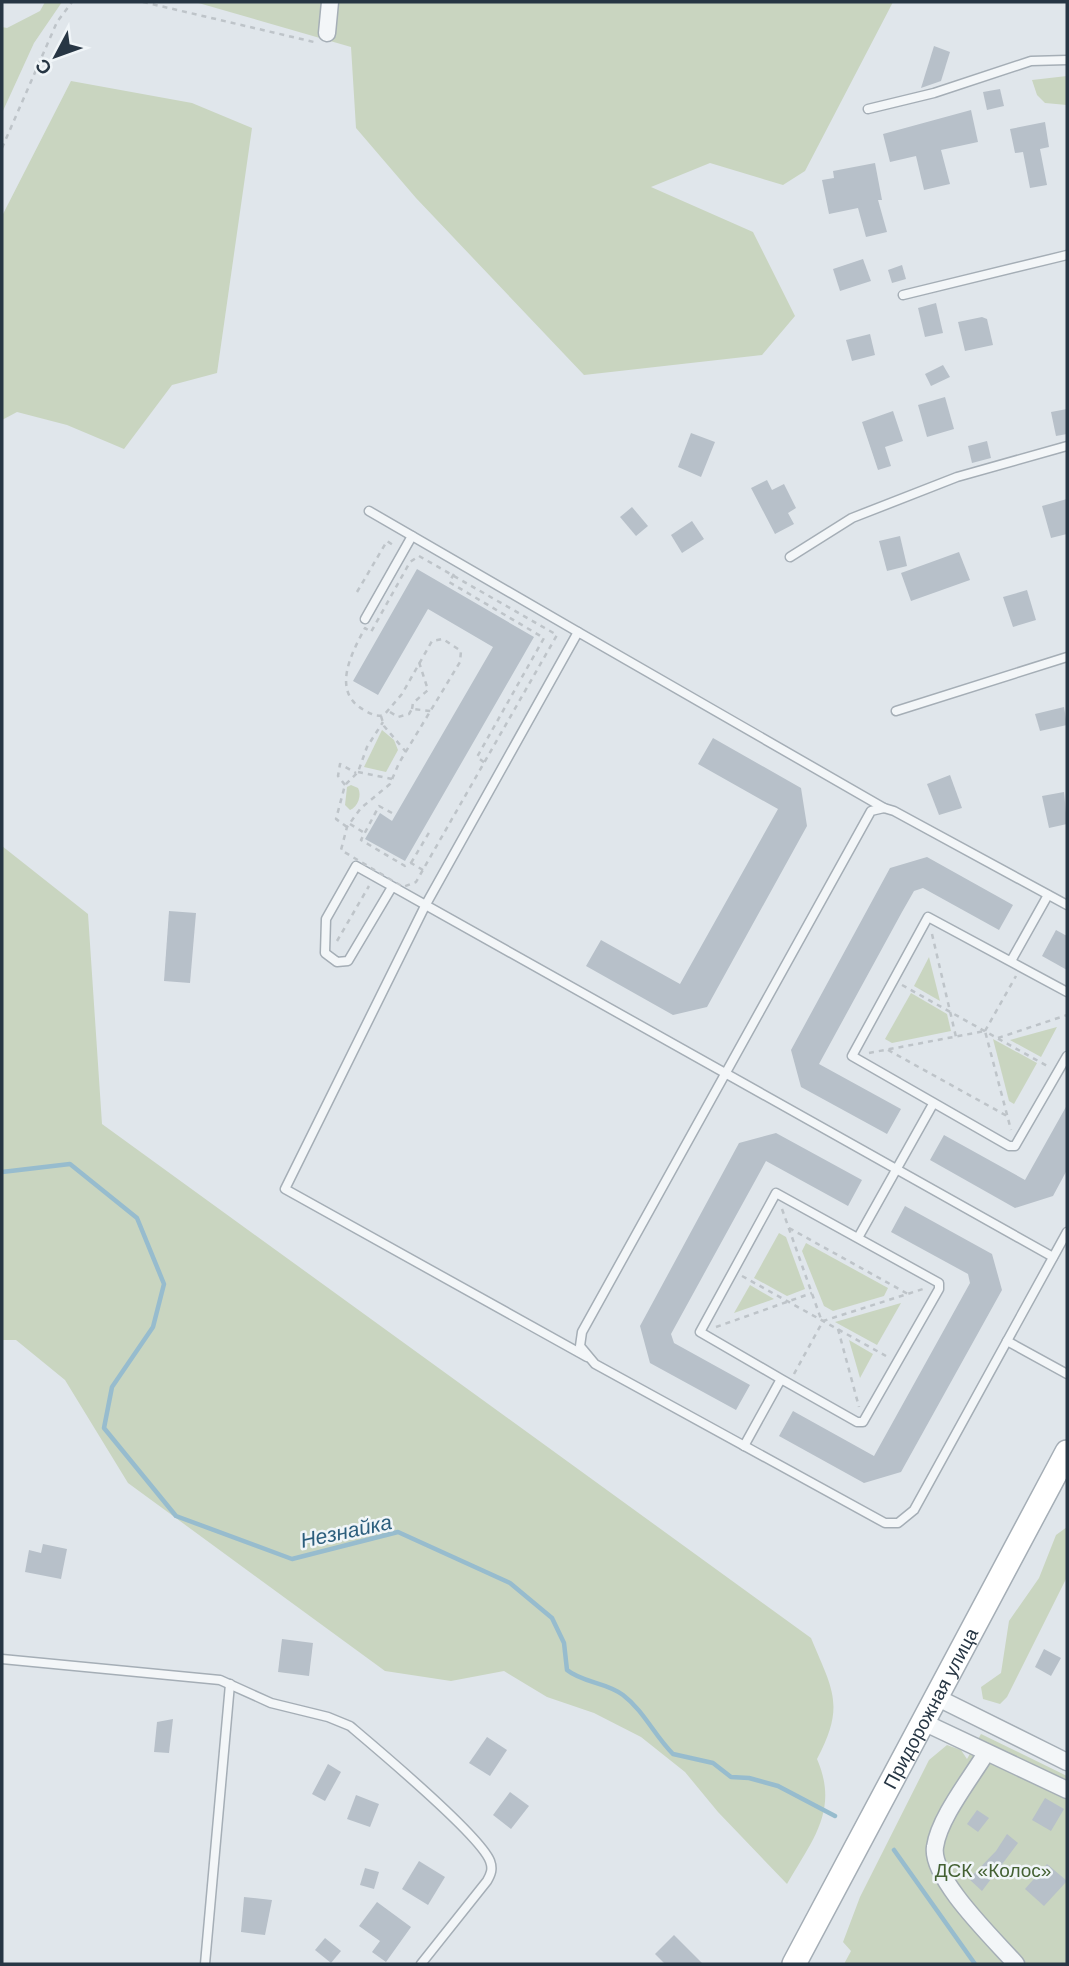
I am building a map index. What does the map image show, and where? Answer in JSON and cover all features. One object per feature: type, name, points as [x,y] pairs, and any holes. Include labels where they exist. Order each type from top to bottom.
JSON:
[{"type":"main road","name":"Придорожная улица","points":[[794,1964],[934,1696],[1067,1452]]},
{"type":"street","points":[[327,33],[330,2]]},
{"type":"street","points":[[934,1696],[1067,1762]]},
{"type":"street","points":[[921,1721],[1067,1790]]},
{"type":"street","points":[[986,1753],[944,1823],[935,1847],[936,1864],[954,1892],[1016,1964]]},
{"type":"lane","points":[[868,109],[934,93],[1031,61],[1067,60]]},
{"type":"lane","points":[[904,295],[1067,255]]},
{"type":"lane","points":[[790,557],[852,518],[957,477],[1067,446]]},
{"type":"lane","points":[[369,511],[884,808],[1067,905]]},
{"type":"lane","points":[[365,619],[412,536]]},
{"type":"lane","points":[[578,632],[425,906],[285,1189],[885,1523],[898,1523],[914,1510],[1067,1232]]},
{"type":"lane","points":[[896,711],[1067,657]]},
{"type":"lane","points":[[588,1357],[580,1346],[582,1332],[865,817],[871,811],[884,808]]},
{"type":"lane","points":[[393,887],[353,957],[343,963],[329,957],[323,948],[326,919],[356,866],[376,874],[425,906],[1053,1258]]},
{"type":"lane","points":[[1011,961],[1048,895]]},
{"type":"lane","points":[[1067,992],[928,917],[852,1056],[1009,1146],[1015,1146],[1067,1056]]},
{"type":"lane","points":[[859,1236],[933,1104]]},
{"type":"lane","points":[[776,1193],[859,1236],[939,1283],[898,1363],[863,1422],[857,1422],[700,1332],[776,1193]]},
{"type":"lane","points":[[1007,1341],[1067,1374]]},
{"type":"lane","points":[[744,1446],[785,1382]]},
{"type":"lane","points":[[2,1660],[220,1680],[271,1703],[328,1717],[350,1726],[458,1824],[488,1856],[492,1872],[487,1881],[421,1964]]},
{"type":"lane","points":[[205,1964],[230,1684]]},
{"type":"path","points":[[2,148],[57,22],[72,2]]},
{"type":"path","points":[[143,2],[312,42],[322,41],[327,33]]},
{"type":"path","points":[[357,592],[387,541],[404,551]]},
{"type":"path","points":[[425,557],[557,635],[416,882],[403,887],[376,874],[341,850],[341,841],[361,808],[392,779],[460,662],[461,651],[443,639],[437,639],[428,646],[390,712],[381,716],[372,714],[348,698],[345,691],[350,654],[365,628],[371,632],[415,558],[425,557]]},
{"type":"path","points":[[454,574],[449,582],[544,638],[477,757],[485,763]]},
{"type":"path","points":[[390,712],[398,717],[409,714],[413,703],[428,690],[419,662]]},
{"type":"path","points":[[412,709],[431,711]]},
{"type":"path","points":[[381,716],[406,752]]},
{"type":"path","points":[[363,832],[336,819],[345,785],[358,773],[367,747],[383,722]]},
{"type":"path","points":[[345,785],[338,776],[340,764],[358,773],[392,779]]},
{"type":"path","points":[[392,813],[379,806],[361,840],[405,866],[411,863],[430,831]]},
{"type":"path","points":[[411,863],[423,870]]},
{"type":"path","points":[[333,949],[376,874]]},
{"type":"path","points":[[928,917],[956,1037]]},
{"type":"path","points":[[1015,1146],[985,1031],[1021,966]]},
{"type":"path","points":[[892,979],[1059,1072]]},
{"type":"path","points":[[998,1038],[1067,1015]]},
{"type":"path","points":[[852,1056],[985,1031]]},
{"type":"path","points":[[887,1050],[1007,1116]]},
{"type":"path","points":[[776,1193],[822,1320]]},
{"type":"path","points":[[789,1228],[908,1294]]},
{"type":"path","points":[[732,1270],[898,1363]]},
{"type":"path","points":[[785,1382],[822,1320],[939,1283]]},
{"type":"path","points":[[700,1332],[811,1293]]},
{"type":"path","points":[[838,1329],[863,1422]]},
{"type":"green space","points":[[45,2],[62,2],[34,43],[2,113],[2,27],[7,28],[40,11]]},
{"type":"green space","points":[[195,2],[893,2],[805,171],[783,185],[710,163],[651,187],[753,232],[795,316],[762,355],[584,375],[416,198],[356,128],[351,47]]},
{"type":"green space","points":[[1067,76],[1067,105],[1045,103],[1037,95],[1032,80]]},
{"type":"green space","points":[[71,81],[192,103],[252,128],[217,373],[172,385],[124,449],[67,425],[17,412],[2,420],[2,216]]},
{"type":"green space","points":[[382,730],[394,740],[398,750],[386,772],[364,767]]},
{"type":"green space","points":[[351,785],[358,788],[360,794],[357,804],[350,810],[345,805],[347,787]]},
{"type":"green space","points":[[2,846],[88,914],[102,1124],[811,1638],[833,1697],[831,1724],[817,1759],[823,1777],[824,1809],[814,1838],[787,1884],[718,1812],[685,1772],[641,1737],[594,1713],[547,1697],[504,1671],[451,1681],[385,1671],[128,1483],[65,1380],[16,1340],[2,1340]]},
{"type":"green space","points":[[929,957],[940,1001],[914,986]]},
{"type":"green space","points":[[911,993],[947,1014],[951,1031],[892,1043],[885,1039]]},
{"type":"green space","points":[[1057,1027],[1041,1057],[1010,1040]]},
{"type":"green space","points":[[993,1039],[1037,1063],[1014,1104],[1009,1101]]},
{"type":"green space","points":[[779,1233],[786,1237],[805,1289],[787,1296],[754,1278]]},
{"type":"green space","points":[[806,1243],[888,1288],[884,1296],[833,1311],[824,1306],[802,1251]]},
{"type":"green space","points":[[750,1285],[774,1299],[734,1313]]},
{"type":"green space","points":[[901,1303],[877,1345],[835,1322]]},
{"type":"green space","points":[[849,1340],[873,1354],[860,1378]]},
{"type":"green space","points":[[1067,1527],[1067,1577],[1007,1697],[1000,1704],[983,1699],[981,1687],[1001,1673],[1009,1621],[1039,1578],[1056,1535]]},
{"type":"green space","name":"ДСК «Колос»","points":[[981,1734],[1067,1776],[1067,1964],[844,1964],[851,1951],[843,1942],[860,1897],[929,1760],[947,1745],[961,1750],[967,1759]]},
{"type":"building","points":[[934,46],[950,52],[941,81],[921,88]]},
{"type":"building","points":[[1000,89],[1004,106],[987,110],[983,92]]},
{"type":"building","points":[[971,110],[978,142],[941,150],[950,184],[924,190],[916,156],[890,162],[883,134]]},
{"type":"building","points":[[1045,122],[1049,147],[1040,149],[1047,185],[1030,188],[1023,152],[1015,153],[1010,129]]},
{"type":"building","points":[[875,163],[882,200],[878,200],[887,232],[866,237],[858,208],[829,214],[822,180],[834,178],[833,171]]},
{"type":"building","points":[[863,259],[871,281],[840,291],[833,269]]},
{"type":"building","points":[[902,265],[906,279],[892,283],[888,270]]},
{"type":"building","points":[[936,303],[943,333],[925,337],[918,308]]},
{"type":"building","points":[[982,317],[987,319],[993,345],[965,351],[958,322]]},
{"type":"building","points":[[870,334],[875,355],[852,361],[846,340]]},
{"type":"building","points":[[943,365],[950,377],[931,386],[925,374]]},
{"type":"building","points":[[945,397],[954,429],[927,437],[918,405]]},
{"type":"building","points":[[1067,409],[1067,434],[1056,436],[1051,412]]},
{"type":"building","points":[[893,411],[903,441],[885,447],[891,466],[878,470],[862,422]]},
{"type":"building","points":[[691,433],[715,442],[701,477],[678,467]]},
{"type":"building","points":[[987,441],[991,458],[972,463],[968,446]]},
{"type":"building","points":[[767,480],[772,490],[784,484],[796,508],[788,513],[794,524],[775,534],[751,488]]},
{"type":"building","points":[[1067,499],[1067,534],[1051,538],[1042,506]]},
{"type":"building","points":[[632,507],[648,526],[636,536],[620,517]]},
{"type":"building","points":[[692,521],[704,539],[682,553],[671,535]]},
{"type":"building","points":[[900,536],[907,566],[887,571],[879,541]]},
{"type":"building","points":[[959,552],[970,580],[911,601],[901,573]]},
{"type":"building","points":[[417,569],[534,637],[405,861],[365,839],[380,813],[392,821],[493,647],[428,609],[378,695],[353,681]]},
{"type":"building","points":[[1027,590],[1036,620],[1013,627],[1003,597]]},
{"type":"building","points":[[1064,707],[1067,725],[1040,731],[1035,714]]},
{"type":"building","points":[[713,738],[801,788],[807,826],[707,1007],[673,1015],[586,966],[601,940],[680,984],[778,809],[698,764]]},
{"type":"building","points":[[950,775],[962,808],[939,815],[927,784]]},
{"type":"building","points":[[1064,792],[1067,824],[1049,828],[1042,796]]},
{"type":"building","points":[[927,857],[1013,905],[999,930],[923,888],[914,891],[902,912],[819,1064],[901,1109],[887,1134],[801,1087],[791,1050],[890,868]]},
{"type":"building","points":[[169,911],[196,913],[190,983],[164,981]]},
{"type":"building","points":[[1056,930],[1067,936],[1067,970],[1042,956]]},
{"type":"building","points":[[1067,1105],[1067,1170],[1053,1196],[1015,1208],[930,1160],[944,1135],[1025,1180]]},
{"type":"building","points":[[776,1133],[862,1180],[848,1206],[766,1161],[671,1334],[674,1343],[750,1385],[736,1410],[650,1363],[640,1326],[739,1143]]},
{"type":"building","points":[[905,1206],[992,1254],[1002,1290],[901,1472],[864,1483],[779,1436],[793,1411],[874,1456],[970,1283],[968,1274],[891,1232]]},
{"type":"building","points":[[43,1544],[67,1549],[61,1579],[25,1572],[29,1550],[41,1553]]},
{"type":"building","points":[[282,1639],[313,1643],[309,1676],[278,1672]]},
{"type":"building","points":[[1044,1649],[1061,1658],[1051,1676],[1035,1667]]},
{"type":"building","points":[[173,1719],[169,1753],[154,1752],[157,1722]]},
{"type":"building","points":[[487,1737],[507,1750],[490,1776],[469,1763]]},
{"type":"building","points":[[328,1764],[341,1772],[325,1801],[312,1794]]},
{"type":"building","points":[[510,1792],[529,1806],[511,1829],[493,1815]]},
{"type":"building","points":[[356,1795],[379,1804],[370,1827],[347,1819]]},
{"type":"building","points":[[1045,1798],[1064,1809],[1051,1831],[1032,1820]]},
{"type":"building","points":[[977,1810],[989,1818],[978,1832],[967,1824]]},
{"type":"building","points":[[1007,1834],[1018,1843],[982,1891],[969,1879],[996,1851]]},
{"type":"building","points":[[419,1861],[445,1877],[428,1905],[402,1889]]},
{"type":"building","points":[[1047,1864],[1067,1881],[1044,1906],[1025,1889]]},
{"type":"building","points":[[365,1868],[379,1872],[374,1889],[360,1885]]},
{"type":"building","points":[[244,1897],[272,1900],[265,1935],[241,1932]]},
{"type":"building","points":[[377,1902],[411,1927],[386,1962],[372,1952],[380,1941],[359,1926]]},
{"type":"building","points":[[674,1935],[703,1964],[665,1964],[655,1954]]},
{"type":"building","points":[[325,1938],[341,1951],[331,1963],[315,1950]]},
{"type":"waterway","name":"Незнайка","points":[[2,1172],[70,1164],[137,1218],[164,1284],[153,1327],[112,1387],[104,1428],[176,1516],[292,1559],[398,1532],[510,1583],[552,1618],[564,1643],[567,1670],[623,1695],[637,1708],[673,1754],[713,1763],[731,1777],[749,1778],[778,1786],[835,1816]]},
{"type":"waterway","name":"Незнайка","points":[[894,1850],[975,1964]]}]
